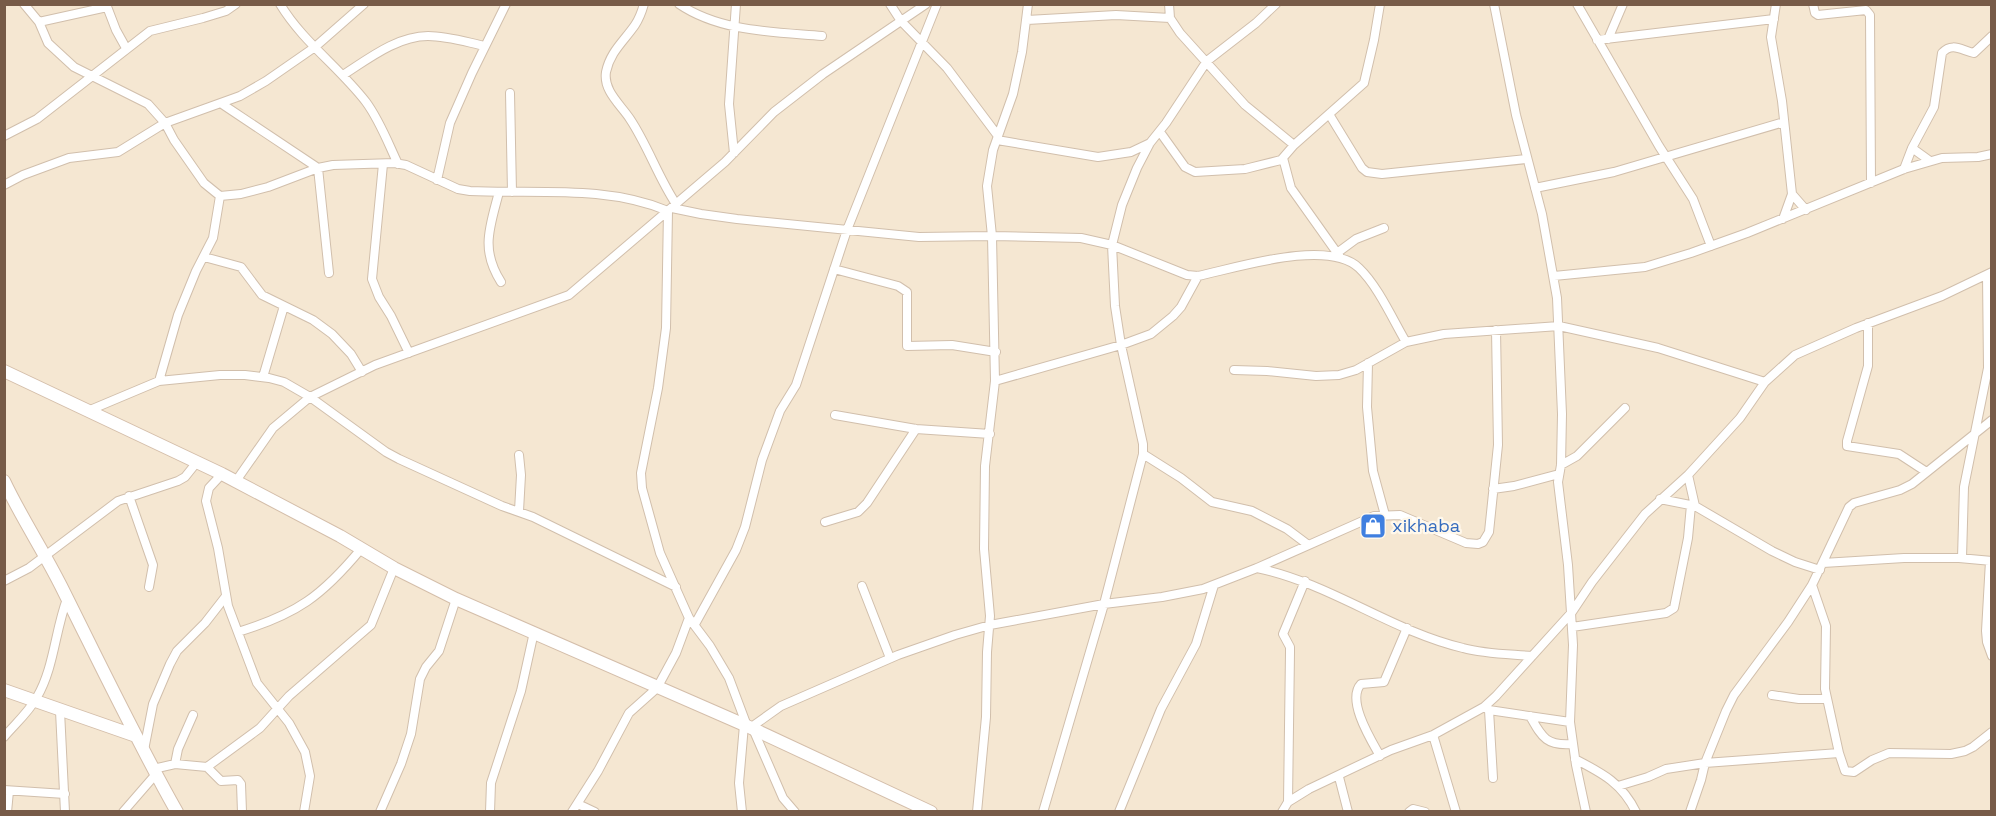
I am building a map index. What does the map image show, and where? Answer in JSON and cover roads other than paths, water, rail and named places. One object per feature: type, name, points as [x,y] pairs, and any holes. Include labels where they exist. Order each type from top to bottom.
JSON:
[{"type":"street","points":[[24,4],[39,22],[48,43],[74,67],[148,104],[165,123],[204,183],[220,196],[241,194],[268,187],[318,168],[333,165],[398,164],[406,165],[458,189],[618,196],[701,214],[928,237],[1081,238],[1112,245],[1174,271],[1198,276],[1287,257],[1314,254],[1338,255],[1356,239],[1384,228]]},
{"type":"street","points":[[4,136],[37,119],[150,31],[226,11],[236,4]]},
{"type":"street","points":[[280,4],[299,32],[343,75],[366,103],[398,164]]},
{"type":"street","points":[[4,185],[23,175],[69,158],[118,152],[165,123],[240,96],[267,81],[315,47],[364,4]]},
{"type":"street","points":[[437,180],[450,123],[484,46],[506,4]]},
{"type":"street","points":[[644,4],[635,25],[618,44],[606,72],[610,93],[645,144],[672,207],[666,328],[642,480],[657,546],[692,621],[729,678],[748,727],[783,798],[795,812]]},
{"type":"street","points":[[679,4],[689,11],[735,26],[822,36]]},
{"type":"street","points":[[734,153],[729,105],[736,4]]},
{"type":"street","points":[[890,4],[901,21],[947,68],[998,138],[1098,157],[1131,152],[1150,143]]},
{"type":"street","points":[[236,482],[273,428],[310,397],[409,352],[569,295],[734,153],[774,112],[823,74],[926,4]]},
{"type":"street","points":[[596,812],[575,808],[629,713],[657,688],[692,621],[736,550],[762,460],[780,411],[796,385],[847,230],[937,4]]},
{"type":"street","points":[[977,812],[986,717],[990,625],[984,510],[985,466],[990,434],[996,352],[992,236],[987,186],[991,158],[1013,94],[1028,4]]},
{"type":"street","points":[[1169,4],[1170,18],[1180,33],[1245,105],[1294,145]]},
{"type":"street","points":[[1043,812],[1104,604],[1143,454],[1143,444],[1121,345],[1115,306],[1112,245],[1122,205],[1150,143],[1160,132],[1207,61],[1256,23],[1276,4]]},
{"type":"street","points":[[1160,132],[1185,167],[1195,172],[1245,169],[1279,161],[1364,83],[1380,4]]},
{"type":"street","points":[[1494,4],[1516,115],[1554,276],[1562,393],[1559,501],[1572,612],[1573,685],[1570,722],[1572,744],[1586,812]]},
{"type":"street","points":[[1577,4],[1693,199],[1711,246]]},
{"type":"street","points":[[1608,39],[1623,4]]},
{"type":"street","points":[[1776,4],[1771,37],[1792,194],[1783,219]]},
{"type":"street","points":[[1813,4],[1815,13],[1818,15],[1866,10],[1869,12],[1871,183]]},
{"type":"street","points":[[39,22],[106,6],[126,48]]},
{"type":"street","points":[[1027,20],[1116,15],[1170,18]]},
{"type":"street","points":[[1597,40],[1774,19]]},
{"type":"street","points":[[343,75],[391,46],[411,38],[437,36],[484,46]]},
{"type":"street","points":[[1904,169],[1912,148],[1934,107],[1942,53],[1955,46],[1974,53],[1992,36]]},
{"type":"street","points":[[510,93],[512,192]]},
{"type":"street","points":[[222,104],[318,168]]},
{"type":"street","points":[[1329,114],[1362,168],[1372,174],[1527,159]]},
{"type":"street","points":[[1535,188],[1614,172],[1784,122]]},
{"type":"street","points":[[1912,148],[1930,161]]},
{"type":"street","points":[[1554,276],[1645,267],[1711,246],[1783,219],[1904,169],[1942,158],[1978,157],[1992,154]]},
{"type":"street","points":[[1283,158],[1291,188],[1338,255],[1358,267],[1370,281],[1406,342]]},
{"type":"street","points":[[383,164],[372,279],[379,297],[409,352]]},
{"type":"street","points":[[318,168],[328,273]]},
{"type":"street","points":[[499,192],[488,240],[492,268],[501,282]]},
{"type":"street","points":[[1792,194],[1806,210]]},
{"type":"street","points":[[159,381],[178,315],[196,271],[213,238],[220,196]]},
{"type":"street","points":[[204,257],[241,267],[262,295],[313,320],[332,334],[351,354],[362,372]]},
{"type":"street","points":[[834,269],[898,286],[907,292],[907,346],[952,345],[996,352]]},
{"type":"street","points":[[1282,812],[1288,802],[1309,789],[1380,756],[1433,735],[1486,709],[1572,612],[1592,582],[1645,514],[1688,475],[1740,418],[1765,382],[1795,355],[1868,323],[1942,296],[1989,274],[1988,368],[1964,487],[1962,558]]},
{"type":"street","points":[[995,381],[1121,345],[1151,334],[1181,307],[1198,276]]},
{"type":"street","points":[[263,377],[284,306]]},
{"type":"street","points":[[1868,323],[1868,366],[1846,441],[1847,446],[1899,454],[1925,471]]},
{"type":"street","points":[[1234,370],[1316,376],[1339,375],[1356,370],[1406,342],[1444,334],[1559,326],[1658,348],[1765,382]]},
{"type":"street","points":[[742,812],[739,783],[748,727],[781,706],[890,658],[990,625],[1104,604],[1162,597],[1214,585],[1369,517],[1400,515],[1466,543],[1478,544],[1486,540],[1489,532],[1498,445],[1496,330]]},
{"type":"street","points":[[1368,363],[1368,407],[1373,471],[1384,515]]},
{"type":"street","points":[[4,371],[222,474],[394,568],[456,599],[748,727],[931,812]]},
{"type":"street","points":[[90,410],[159,381],[220,375],[263,377],[284,382],[310,397],[386,452],[501,506],[519,511],[677,587]]},
{"type":"street","points":[[1493,489],[1514,486],[1560,470],[1626,408]]},
{"type":"street","points":[[835,415],[916,429],[990,434]]},
{"type":"street","points":[[1690,812],[1705,763],[1734,695],[1788,622],[1812,585],[1849,507],[1912,484],[1925,471],[1992,420]]},
{"type":"street","points":[[825,522],[858,512],[867,503],[916,429]]},
{"type":"street","points":[[1143,454],[1181,478],[1212,502],[1252,511],[1287,529],[1307,544]]},
{"type":"street","points":[[519,455],[521,475],[519,511]]},
{"type":"street","points":[[4,581],[45,556],[105,509],[129,496],[178,481],[197,462]]},
{"type":"street","points":[[222,474],[209,488],[206,501],[218,548],[226,596],[257,683],[289,723],[304,752],[309,767],[304,812]]},
{"type":"street","points":[[1572,627],[1666,612],[1674,608],[1693,505],[1688,475]]},
{"type":"street","points":[[4,481],[45,556],[143,751],[177,812]]},
{"type":"street","points":[[129,496],[153,566],[149,587]]},
{"type":"street","points":[[1660,499],[1693,505],[1772,551],[1795,562],[1821,567],[1904,558],[1962,558],[1991,561],[1986,631],[1992,656]]},
{"type":"street","points":[[238,632],[289,614],[338,577],[361,549]]},
{"type":"street","points":[[1273,559],[1278,572]]},
{"type":"street","points":[[207,767],[260,728],[299,686],[371,625],[394,568]]},
{"type":"street","points":[[1257,568],[1305,581],[1407,628],[1462,648],[1496,654],[1532,656]]},
{"type":"street","points":[[1288,802],[1290,647],[1283,634],[1305,581]]},
{"type":"street","points":[[1119,812],[1161,709],[1196,644],[1214,585]]},
{"type":"street","points":[[1812,585],[1826,626],[1827,647],[1824,678],[1839,753],[1845,771],[1851,773],[1889,753],[1965,751],[1992,732]]},
{"type":"street","points":[[862,586],[890,658]]},
{"type":"street","points":[[143,751],[153,704],[170,664],[177,651],[205,623],[226,596]]},
{"type":"street","points":[[4,737],[36,700],[49,668],[60,618],[67,599]]},
{"type":"street","points":[[382,811],[411,734],[420,679],[439,651],[456,599]]},
{"type":"street","points":[[1380,756],[1359,715],[1358,688],[1361,684],[1384,682],[1407,628]]},
{"type":"street","points":[[490,812],[491,783],[521,691],[534,632]]},
{"type":"street","points":[[4,690],[136,736]]},
{"type":"street","points":[[1773,695],[1799,699],[1827,699]]},
{"type":"street","points":[[1486,709],[1570,722]]},
{"type":"street","points":[[1486,709],[1493,778]]},
{"type":"street","points":[[60,711],[65,812]]},
{"type":"street","points":[[175,764],[176,756],[193,715]]},
{"type":"street","points":[[1530,716],[1544,738],[1550,742],[1572,744]]},
{"type":"street","points":[[1433,735],[1456,812]]},
{"type":"street","points":[[1618,786],[1666,769],[1705,763],[1839,753]]},
{"type":"street","points":[[1575,759],[1599,771],[1623,790],[1636,812]]},
{"type":"street","points":[[123,812],[154,772],[175,764],[207,767],[221,782],[238,780],[241,784],[242,812]]},
{"type":"street","points":[[1339,777],[1348,812]]},
{"type":"street","points":[[7,812],[7,790],[65,794]]},
{"type":"street","points":[[1409,812],[1413,809],[1425,812]]},
{"type":"place","name":"xikhaba","points":[[1373,526]]}]
